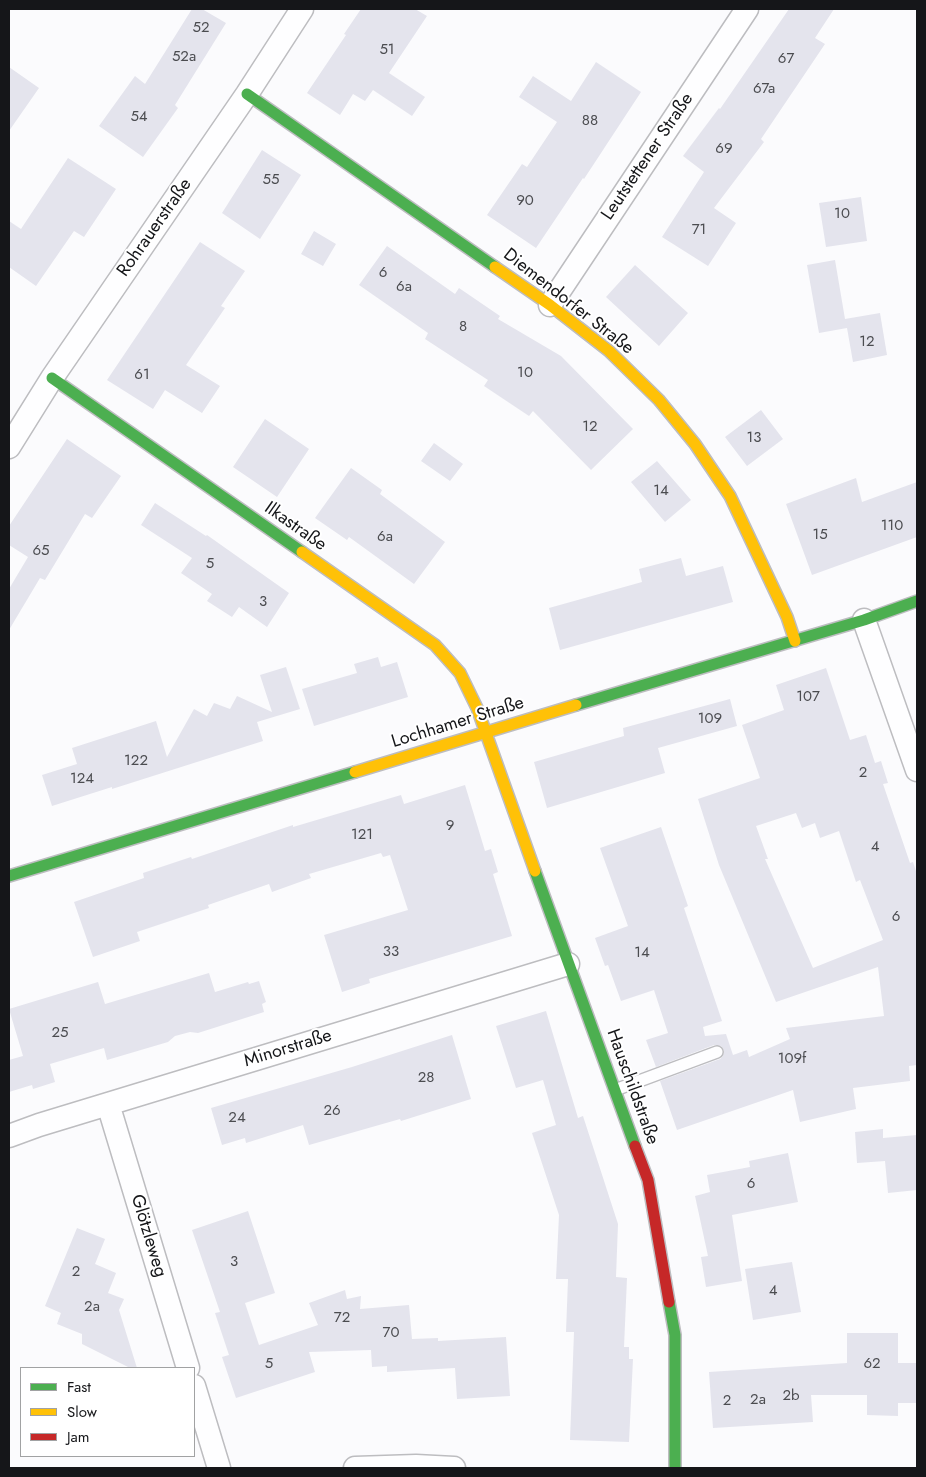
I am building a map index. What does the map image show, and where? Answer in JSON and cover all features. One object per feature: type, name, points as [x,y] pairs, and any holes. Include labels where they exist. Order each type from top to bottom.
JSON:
[{"type":"street","name":"Rohrauerstraße","points":[[9,447],[52,378],[247,94],[302,9]]},
{"type":"street","name":"Leutstettener Straße","points":[[550,305],[747,9]]},
{"type":"street","name":"Diemendorfer Straße","points":[[247,94],[550,305],[609,351],[659,400],[696,444],[730,496],[787,617],[795,641]]},
{"type":"street","name":"Ilkastraße","points":[[52,378],[435,645],[460,674],[477,708],[486,732]]},
{"type":"street","name":"Lochhamer Straße","points":[[9,876],[795,641],[864,620],[917,601]]},
{"type":"street","points":[[864,620],[917,770]]},
{"type":"street","name":"Hauschildstraße","points":[[486,732],[568,964],[648,1180],[675,1335],[675,1468]]},
{"type":"street","name":"Minorstraße","points":[[9,1136],[39,1125],[568,964]]},
{"type":"street","name":"Glötzleweg","points":[[108,1104],[188,1367]]},
{"type":"street","points":[[195,1389],[219,1468]]},
{"type":"street","points":[[355,1468],[416,1466],[454,1468]]},
{"type":"lane","points":[[615,1090],[717,1052]]},
{"type":"building","points":[[192,9],[202,9],[226,23],[175,105],[178,108],[143,157],[99,126],[135,76],[145,84]]},
{"type":"building","points":[[361,9],[415,9],[427,16],[389,73],[425,97],[412,116],[373,90],[365,101],[353,94],[340,115],[307,93]]},
{"type":"building","points":[[789,9],[834,9],[815,38],[825,44],[761,139],[764,142],[714,208],[736,223],[708,266],[662,237],[704,172],[683,156],[720,109]]},
{"type":"building","points":[[596,62],[641,92],[536,248],[487,215],[522,164],[527,167],[557,122],[519,97],[533,76],[571,101]]},
{"type":"building","points":[[9,67],[39,88],[9,131]]},
{"type":"building","points":[[262,150],[301,175],[260,239],[222,213]]},
{"type":"building","points":[[68,158],[116,189],[84,237],[74,231],[36,286],[9,267],[9,221],[21,229]]},
{"type":"building","points":[[861,197],[867,241],[826,247],[819,203]]},
{"type":"building","points":[[314,231],[336,244],[323,266],[301,254]]},
{"type":"building","points":[[200,242],[245,271],[221,306],[225,308],[186,365],[220,386],[202,413],[165,390],[153,409],[107,380]]},
{"type":"building","points":[[387,246],[455,294],[459,288],[500,316],[498,319],[561,356],[633,429],[591,470],[533,411],[529,416],[484,386],[488,380],[425,339],[428,333],[359,285]]},
{"type":"building","points":[[835,260],[845,319],[880,313],[887,355],[853,362],[847,328],[819,333],[807,265]]},
{"type":"building","points":[[635,265],[688,313],[659,346],[606,297]]},
{"type":"building","points":[[761,410],[783,439],[747,466],[725,437]]},
{"type":"building","points":[[265,419],[309,449],[277,497],[233,467]]},
{"type":"building","points":[[67,439],[121,476],[92,518],[85,514],[45,580],[40,578],[9,630],[9,589],[28,557],[9,545],[9,526]]},
{"type":"building","points":[[434,443],[463,464],[450,481],[421,461]]},
{"type":"building","points":[[657,461],[691,500],[665,522],[631,482]]},
{"type":"building","points":[[351,468],[382,490],[380,494],[445,542],[414,584],[349,537],[347,540],[315,518]]},
{"type":"building","points":[[856,478],[862,502],[917,482],[917,537],[812,575],[786,504]]},
{"type":"building","points":[[155,503],[207,535],[289,593],[267,627],[239,607],[232,617],[207,601],[212,594],[181,573],[192,558],[141,525]]},
{"type":"building","points":[[681,558],[686,576],[723,566],[733,602],[560,650],[549,608],[642,582],[639,569]]},
{"type":"building","points":[[378,657],[381,667],[397,662],[408,697],[314,726],[302,689],[357,673],[354,664]]},
{"type":"building","points":[[286,667],[300,709],[257,722],[263,741],[52,806],[42,775],[77,764],[72,748],[156,721],[167,757],[194,709],[207,716],[214,703],[230,709],[237,696],[272,712],[260,675]]},
{"type":"building","points":[[826,668],[850,740],[866,735],[875,763],[881,761],[888,783],[883,784],[910,863],[913,862],[917,874],[917,1065],[909,1066],[910,1081],[853,1088],[856,1109],[800,1122],[793,1090],[677,1130],[660,1081],[720,1059],[723,1056],[724,1050],[721,1046],[714,1045],[656,1067],[646,1040],[668,1033],[654,990],[621,1001],[608,965],[605,966],[595,938],[628,926],[600,848],[661,827],[688,906],[684,908],[722,1021],[703,1027],[705,1036],[726,1034],[733,1055],[747,1050],[749,1057],[790,1039],[786,1028],[884,1016],[878,967],[776,1002],[719,865],[698,799],[760,778],[742,725],[784,710],[776,685]],"holes":[[[796,813],[802,828],[815,823],[820,838],[839,831],[856,882],[860,880],[883,940],[813,968],[765,859],[768,859],[756,826]]]},
{"type":"building","points":[[730,699],[737,726],[658,748],[665,773],[547,808],[534,762],[624,736],[623,728]]},
{"type":"building","points":[[465,785],[485,851],[491,849],[498,872],[493,874],[512,936],[369,979],[370,983],[342,992],[324,935],[408,910],[390,855],[383,857],[381,853],[309,874],[311,878],[272,892],[269,884],[208,905],[209,908],[137,932],[140,941],[93,957],[74,902],[144,878],[143,873],[191,857],[192,859],[293,825],[293,827],[401,795],[404,804]]},
{"type":"building","points":[[209,973],[215,992],[248,982],[249,984],[259,981],[266,1002],[262,1004],[264,1012],[198,1033],[190,1032],[175,1036],[168,1042],[107,1060],[104,1048],[50,1064],[55,1082],[33,1089],[32,1085],[9,1092],[9,1060],[23,1056],[9,1009],[98,982],[105,1004]]},
{"type":"building","points":[[546,1011],[578,1118],[583,1116],[618,1224],[616,1277],[627,1278],[624,1347],[629,1347],[629,1359],[633,1359],[629,1442],[570,1440],[574,1332],[566,1332],[568,1279],[556,1279],[559,1215],[532,1133],[556,1125],[543,1080],[516,1088],[496,1026]]},
{"type":"building","points":[[452,1035],[471,1099],[401,1121],[400,1119],[309,1145],[303,1125],[246,1143],[245,1138],[222,1145],[211,1108],[352,1067]]},
{"type":"building","points":[[883,1129],[883,1138],[917,1135],[917,1190],[888,1193],[885,1161],[857,1163],[855,1132]]},
{"type":"building","points":[[788,1153],[798,1202],[732,1215],[742,1281],[706,1287],[701,1257],[708,1256],[695,1196],[710,1192],[707,1175],[750,1167],[749,1161]]},
{"type":"building","points":[[248,1211],[275,1293],[245,1303],[259,1345],[318,1325],[309,1303],[345,1290],[347,1299],[361,1296],[360,1309],[409,1305],[412,1339],[438,1338],[438,1341],[506,1337],[510,1396],[457,1399],[455,1368],[387,1372],[387,1366],[372,1367],[371,1350],[309,1352],[315,1372],[236,1398],[222,1357],[229,1355],[215,1313],[220,1312],[192,1230]]},
{"type":"building","points":[[77,1228],[105,1239],[95,1264],[116,1273],[108,1293],[124,1299],[119,1310],[137,1367],[128,1367],[82,1344],[82,1334],[57,1324],[61,1313],[45,1306]]},
{"type":"building","points":[[792,1262],[801,1312],[753,1320],[745,1269]]},
{"type":"building","points":[[847,1333],[898,1333],[898,1363],[917,1363],[917,1403],[898,1403],[898,1416],[867,1415],[867,1395],[811,1395],[813,1422],[713,1428],[709,1372],[847,1363]]},
{"type":"traffic: fast","points":[[247,94],[495,267]]},
{"type":"traffic: fast","points":[[52,378],[302,552]]},
{"type":"traffic: fast","points":[[576,705],[864,620],[917,601]]},
{"type":"traffic: fast","points":[[9,876],[355,772]]},
{"type":"traffic: fast","points":[[535,871],[635,1146]]},
{"type":"traffic: fast","points":[[669,1302],[675,1335],[675,1468]]},
{"type":"traffic: slow","points":[[495,267],[550,305],[609,351],[659,400],[695,444],[730,496],[787,617],[795,641]]},
{"type":"traffic: slow","points":[[302,552],[435,645],[460,673],[477,708],[535,871]]},
{"type":"traffic: slow","points":[[355,772],[576,705]]},
{"type":"traffic: jam","points":[[635,1146],[648,1180],[669,1302]]}]
